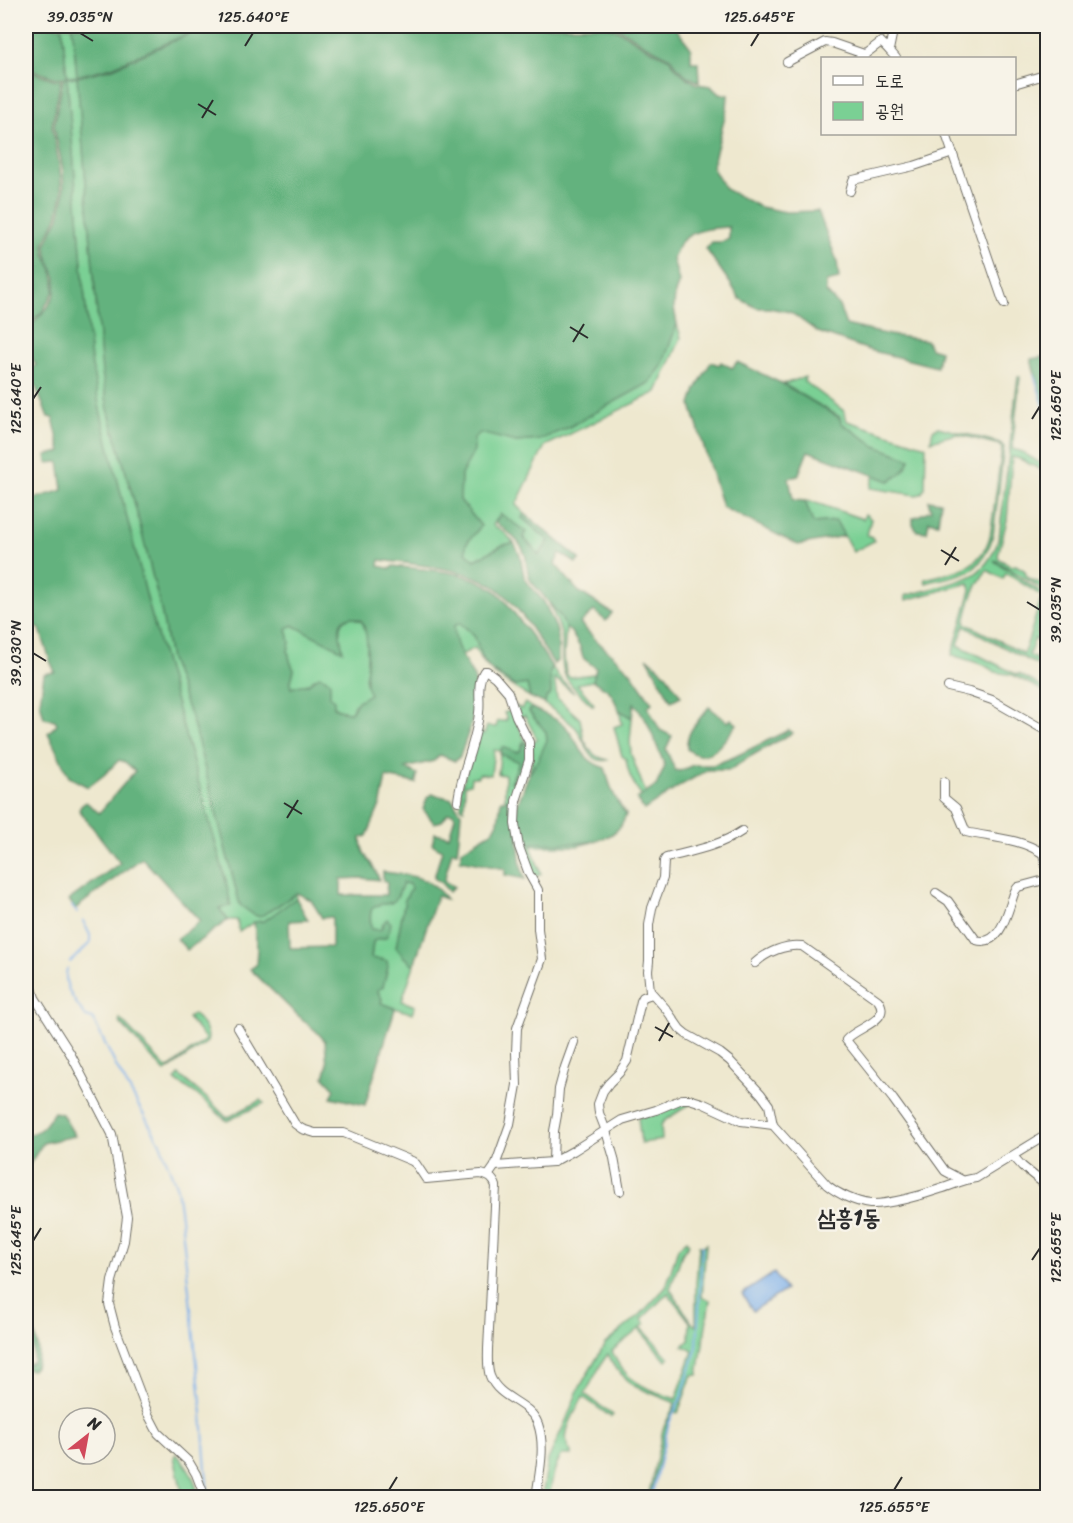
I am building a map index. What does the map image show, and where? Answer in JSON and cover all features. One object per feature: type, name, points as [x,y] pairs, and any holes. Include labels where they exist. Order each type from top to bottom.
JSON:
[{"type":"street","points":[[889,50],[894,26]]},
{"type":"street","points":[[787,62],[825,42],[862,56],[881,42],[895,57]]},
{"type":"street","points":[[1016,83],[1047,74]]},
{"type":"street","points":[[946,135],[1004,304]]},
{"type":"street","points":[[850,191],[853,180],[914,166],[953,153]]},
{"type":"street","points":[[458,801],[460,784],[479,713],[482,674],[487,671],[507,692],[529,742],[529,760],[516,801],[515,824],[519,847],[538,891],[538,929],[542,959],[518,1028],[517,1085],[510,1124],[495,1166],[488,1176]]},
{"type":"street","points":[[948,687],[992,700],[1047,732]]},
{"type":"street","points":[[944,782],[944,798],[956,807],[964,831],[1006,839],[1037,849],[1042,853]]},
{"type":"street","points":[[742,831],[733,837],[693,852],[666,858],[664,861],[663,878],[652,908],[648,934],[650,992],[680,1029],[720,1053],[748,1080],[769,1105],[773,1125],[826,1185],[860,1202],[878,1204],[897,1200],[942,1189],[962,1180],[976,1178],[1047,1134]]},
{"type":"street","points":[[1047,835],[1042,848],[1047,873]]},
{"type":"street","points":[[936,892],[948,901],[976,939],[985,941],[1001,930],[1018,887],[1047,879]]},
{"type":"street","points":[[755,963],[768,953],[802,946],[878,1000],[882,1006],[879,1018],[850,1035],[846,1040],[945,1171],[962,1180]]},
{"type":"street","points":[[26,968],[35,998],[70,1053],[112,1134],[127,1217],[124,1241],[112,1281],[109,1304],[148,1414],[158,1433],[189,1462],[196,1474],[203,1497]]},
{"type":"street","points":[[620,1191],[615,1158],[597,1108],[600,1096],[627,1061],[641,1001],[643,997],[652,994]]},
{"type":"street","points":[[238,1028],[295,1124],[302,1129],[315,1133],[344,1134],[412,1161],[426,1179],[473,1175],[488,1176],[494,1180],[496,1186],[489,1369],[497,1388],[531,1411],[538,1425],[542,1448],[536,1497]]},
{"type":"street","points":[[553,1162],[559,1089],[574,1042]]},
{"type":"street","points":[[495,1166],[553,1162],[621,1120],[656,1110],[682,1099],[694,1100],[741,1121],[773,1125]]},
{"type":"street","points":[[1013,1156],[1047,1187]]},
{"type":"green space","points":[[26,26],[62,26],[67,77],[56,78],[26,68]]},
{"type":"green space","points":[[62,26],[72,26],[77,76],[67,77]]},
{"type":"green space","points":[[72,26],[177,26],[179,29],[187,26],[201,26],[188,34],[112,67],[77,76]]},
{"type":"green space","points":[[203,26],[604,26],[618,30],[670,59],[676,68],[697,84],[711,86],[714,90],[728,95],[727,109],[712,167],[725,189],[760,207],[786,212],[818,211],[837,261],[839,279],[826,282],[826,292],[839,306],[846,325],[889,335],[926,340],[930,348],[940,351],[937,367],[869,350],[818,332],[790,312],[757,308],[740,299],[706,249],[712,242],[729,239],[729,227],[698,232],[682,241],[673,259],[679,282],[675,293],[674,308],[677,324],[662,366],[649,383],[569,427],[540,440],[516,442],[480,433],[474,438],[474,451],[461,475],[460,500],[481,526],[466,544],[466,552],[475,560],[503,545],[514,543],[520,555],[524,576],[544,602],[556,628],[558,660],[554,664],[515,606],[499,590],[488,583],[459,572],[380,560],[379,566],[458,574],[493,589],[505,601],[552,667],[551,694],[546,698],[545,704],[530,697],[527,684],[515,686],[489,668],[474,635],[460,623],[454,626],[458,647],[473,676],[476,688],[473,717],[460,756],[455,761],[440,755],[434,761],[405,768],[417,774],[416,783],[386,777],[381,803],[367,836],[361,838],[363,851],[379,880],[341,879],[341,895],[386,895],[387,881],[383,881],[383,872],[410,876],[433,885],[446,899],[437,896],[414,965],[396,947],[405,900],[411,888],[409,884],[403,883],[393,902],[375,906],[372,909],[371,929],[381,929],[387,919],[391,923],[385,938],[373,942],[371,958],[387,961],[388,967],[383,987],[377,990],[382,999],[381,1003],[395,1009],[365,1105],[331,1097],[335,1089],[324,1077],[327,1066],[325,1041],[250,969],[256,965],[254,922],[264,921],[296,898],[308,920],[289,921],[290,948],[332,947],[332,917],[322,918],[311,900],[297,893],[260,917],[240,905],[193,723],[170,659],[162,614],[134,501],[108,409],[102,372],[77,77],[113,68]],"holes":[[[352,617],[362,621],[367,643],[366,684],[370,694],[358,701],[351,712],[343,712],[334,707],[334,700],[330,697],[330,682],[325,678],[319,676],[307,685],[291,688],[294,670],[288,651],[290,642],[287,628],[293,625],[343,651],[340,625]]]},
{"type":"green space","points":[[610,26],[674,26],[691,48],[691,62],[698,62],[699,82],[687,76],[671,58],[619,28]]},
{"type":"green space","points":[[26,70],[56,80],[61,79],[52,126],[62,195],[57,217],[44,244],[45,255],[54,279],[54,291],[42,312],[26,327]]},
{"type":"green space","points":[[77,77],[102,372],[108,409],[134,501],[162,614],[170,659],[193,723],[240,905],[269,912],[297,893],[296,898],[264,921],[254,922],[239,932],[237,920],[228,920],[219,908],[226,881],[149,606],[100,410],[91,361],[67,78]]},
{"type":"green space","points":[[67,78],[91,361],[100,410],[149,606],[231,906],[219,908],[228,920],[187,950],[177,939],[200,921],[142,858],[75,909],[69,900],[120,863],[79,810],[81,806],[86,802],[99,813],[135,771],[119,760],[88,787],[69,777],[48,733],[57,724],[55,720],[44,718],[40,702],[44,674],[55,672],[40,629],[29,625],[33,566],[26,564],[26,501],[63,490],[59,462],[47,463],[46,455],[61,452],[53,418],[48,417],[29,370],[36,365],[26,348],[26,331],[48,307],[55,293],[56,278],[47,255],[46,245],[59,218],[64,195],[63,170],[54,126],[63,79]]},
{"type":"green space","points":[[677,324],[681,338],[657,392],[545,446],[516,505],[525,514],[522,518],[549,541],[540,556],[501,514],[493,525],[514,543],[503,545],[475,560],[466,552],[466,544],[481,526],[460,500],[461,475],[474,438],[480,432],[516,442],[540,440],[569,427],[649,383],[662,366]]},
{"type":"green space","points":[[1047,356],[1047,418],[1031,359]]},
{"type":"green space","points":[[711,362],[719,365],[721,362],[732,368],[737,362],[783,384],[840,418],[841,423],[873,445],[910,459],[908,463],[902,472],[889,481],[808,451],[798,476],[789,478],[793,500],[805,501],[813,523],[836,521],[844,536],[798,545],[722,507],[691,405],[696,389]]},
{"type":"green space","points":[[805,377],[804,381],[844,411],[847,421],[926,446],[925,488],[921,494],[870,488],[874,475],[889,481],[910,459],[873,445],[841,423],[840,417],[783,384]]},
{"type":"green space","points":[[1018,377],[1020,377],[1012,449],[1020,451],[1047,467],[1047,473],[1012,457],[1007,520],[998,555],[999,559],[1011,566],[1016,565],[1024,570],[1028,578],[1047,586],[1047,592],[994,561],[1047,596],[1037,633],[1047,639],[1047,644],[1035,638],[1029,655],[1047,665],[1047,670],[964,626],[958,645],[1019,674],[1047,690],[1047,693],[1013,675],[995,672],[984,665],[952,655],[971,590],[969,583],[906,600],[905,596],[953,583],[976,573],[990,557],[999,538]],"holes":[[[987,570],[1003,579],[1006,573],[1042,596],[1024,654],[965,623],[973,595]]]},
{"type":"green space","points":[[938,427],[1000,443],[1004,447],[993,536],[985,554],[969,571],[926,583],[925,579],[965,568],[979,557],[985,548],[990,537],[1002,448],[1000,445],[956,434],[931,441],[933,430]]},
{"type":"green space","points":[[929,500],[941,502],[938,523],[929,521],[927,532],[917,531],[913,518],[931,510]]},
{"type":"green space","points":[[805,501],[863,519],[865,514],[871,519],[867,535],[874,541],[853,552],[836,521],[813,523]]},
{"type":"green space","points":[[501,514],[526,532],[523,537],[539,555],[549,541],[522,517],[525,514],[580,559],[576,563],[560,553],[555,564],[578,591],[612,613],[606,621],[594,611],[580,623],[630,671],[652,703],[648,707],[660,730],[672,736],[666,749],[675,770],[680,771],[693,765],[713,765],[789,730],[792,733],[730,770],[708,770],[644,810],[637,799],[656,786],[665,766],[647,722],[634,703],[632,718],[619,710],[608,690],[593,681],[596,668],[583,658],[580,647],[571,632],[531,581],[521,547],[514,537],[495,522]]},
{"type":"green space","points":[[549,603],[566,628],[564,656],[566,674],[570,677],[595,674],[593,681],[577,684],[594,704],[593,706],[574,688],[563,671],[561,633]]},
{"type":"green space","points":[[352,617],[362,622],[367,633],[365,678],[370,694],[354,705],[351,712],[346,712],[331,702],[330,688],[314,679],[307,684],[291,688],[294,670],[288,651],[290,642],[287,628],[293,625],[342,650],[340,625]]},
{"type":"green space","points":[[460,623],[474,635],[489,668],[515,686],[527,684],[530,697],[491,671],[475,648],[461,655],[454,640],[453,626]]},
{"type":"green space","points":[[647,657],[665,673],[681,696],[671,701]]},
{"type":"green space","points":[[552,667],[574,693],[554,678],[557,698],[580,719],[584,740],[590,750],[596,756],[607,760],[595,759],[576,728],[545,704],[546,698],[551,694]]},
{"type":"green space","points":[[525,703],[532,708],[529,711],[547,735],[545,747],[529,774],[533,753],[531,744],[537,739],[525,716],[520,717],[516,706],[521,709]]},
{"type":"green space","points":[[709,707],[728,722],[731,719],[737,724],[716,749],[702,755],[695,754],[687,749],[688,737]]},
{"type":"green space","points":[[532,708],[563,724],[585,756],[605,768],[618,803],[626,814],[620,827],[610,835],[581,843],[521,844],[516,825],[517,806],[529,774],[547,740],[546,732],[529,712]]},
{"type":"green space","points":[[619,710],[632,718],[631,754],[646,794],[642,797],[633,783],[626,759],[622,756],[614,727],[622,724]]},
{"type":"green space","points":[[509,711],[513,714],[527,744],[522,745],[520,751],[516,753],[503,747],[500,751],[494,750],[491,775],[479,774],[478,777],[471,777],[470,784],[465,785],[464,809],[461,807],[461,789],[479,730],[484,735],[487,726],[496,727],[498,721],[505,721],[507,719],[504,713]]},
{"type":"green space","points":[[523,742],[527,744],[528,756],[518,783],[511,782],[519,762],[500,754],[502,747],[516,752],[520,751]]},
{"type":"green space","points":[[500,754],[519,762],[511,782],[518,783],[513,800],[505,800],[505,775],[498,774]]},
{"type":"green space","points":[[432,794],[452,799],[461,813],[457,852],[452,851],[444,881],[454,887],[449,892],[434,878],[442,850],[432,844],[435,833],[449,836],[455,817],[453,813],[448,813],[442,821],[434,823],[423,809],[427,798]]},
{"type":"green space","points":[[501,800],[513,800],[521,867],[525,879],[505,875],[505,869],[460,860],[462,850],[493,831],[498,822]]},
{"type":"green space","points":[[593,842],[577,846],[531,846],[541,874],[535,877],[521,844]]},
{"type":"green space","points":[[403,883],[409,884],[411,888],[405,900],[398,936],[404,957],[414,965],[402,1001],[415,1006],[412,1013],[380,1003],[382,999],[377,989],[381,959],[371,959],[373,942],[385,938],[383,924],[379,930],[371,929],[372,908],[391,903],[398,895]]},
{"type":"green space","points":[[193,1014],[206,1030],[207,1042],[165,1072],[119,1022],[120,1019],[166,1068],[205,1040],[188,1018]]},
{"type":"green space","points":[[179,1075],[227,1118],[261,1100],[264,1103],[227,1121],[195,1093],[175,1080]]},
{"type":"green space","points":[[682,1101],[690,1102],[690,1104],[664,1121],[661,1125],[662,1140],[641,1143],[638,1118]]},
{"type":"green space","points":[[54,1112],[62,1114],[75,1136],[43,1143],[26,1170],[26,1135],[43,1127]]},
{"type":"green space","points":[[687,1240],[689,1244],[682,1254],[670,1289],[696,1326],[699,1246],[701,1246],[700,1279],[702,1247],[706,1244],[702,1297],[710,1300],[698,1375],[692,1375],[678,1413],[674,1413],[680,1399],[668,1423],[650,1497],[648,1497],[663,1429],[675,1404],[634,1386],[615,1368],[608,1354],[585,1394],[613,1415],[611,1417],[583,1397],[567,1432],[567,1446],[571,1455],[562,1455],[555,1470],[549,1497],[542,1497],[548,1460],[578,1390],[605,1344],[641,1314],[666,1287],[678,1248]],"holes":[[[668,1293],[690,1322],[690,1339],[683,1346],[693,1351],[676,1399],[638,1383],[617,1362],[612,1351],[639,1329],[666,1361],[669,1358],[641,1327],[645,1324],[642,1319]]]},
{"type":"green space","points":[[26,1302],[36,1338],[38,1356],[32,1370],[26,1369],[26,1361],[27,1364],[33,1361],[33,1347],[28,1345]]},
{"type":"green space","points":[[176,1454],[191,1474],[198,1497],[183,1497],[174,1457]]},
{"type":"water","points":[[774,1273],[786,1290],[753,1311],[742,1294]]},
{"type":"waterway","points":[[1034,374],[1048,420]]},
{"type":"waterway","points":[[72,906],[77,912]]},
{"type":"waterway","points":[[70,962],[90,943],[90,935],[83,921]]},
{"type":"waterway","points":[[67,969],[68,989],[86,1017],[93,1019],[117,1068],[160,1143],[177,1188],[201,1401],[208,1498]]},
{"type":"waterway","points":[[651,1498],[669,1423],[681,1398],[697,1347],[702,1246]]},
{"type":"district","name":"삼흥1동","points":[[849,1217]]}]
